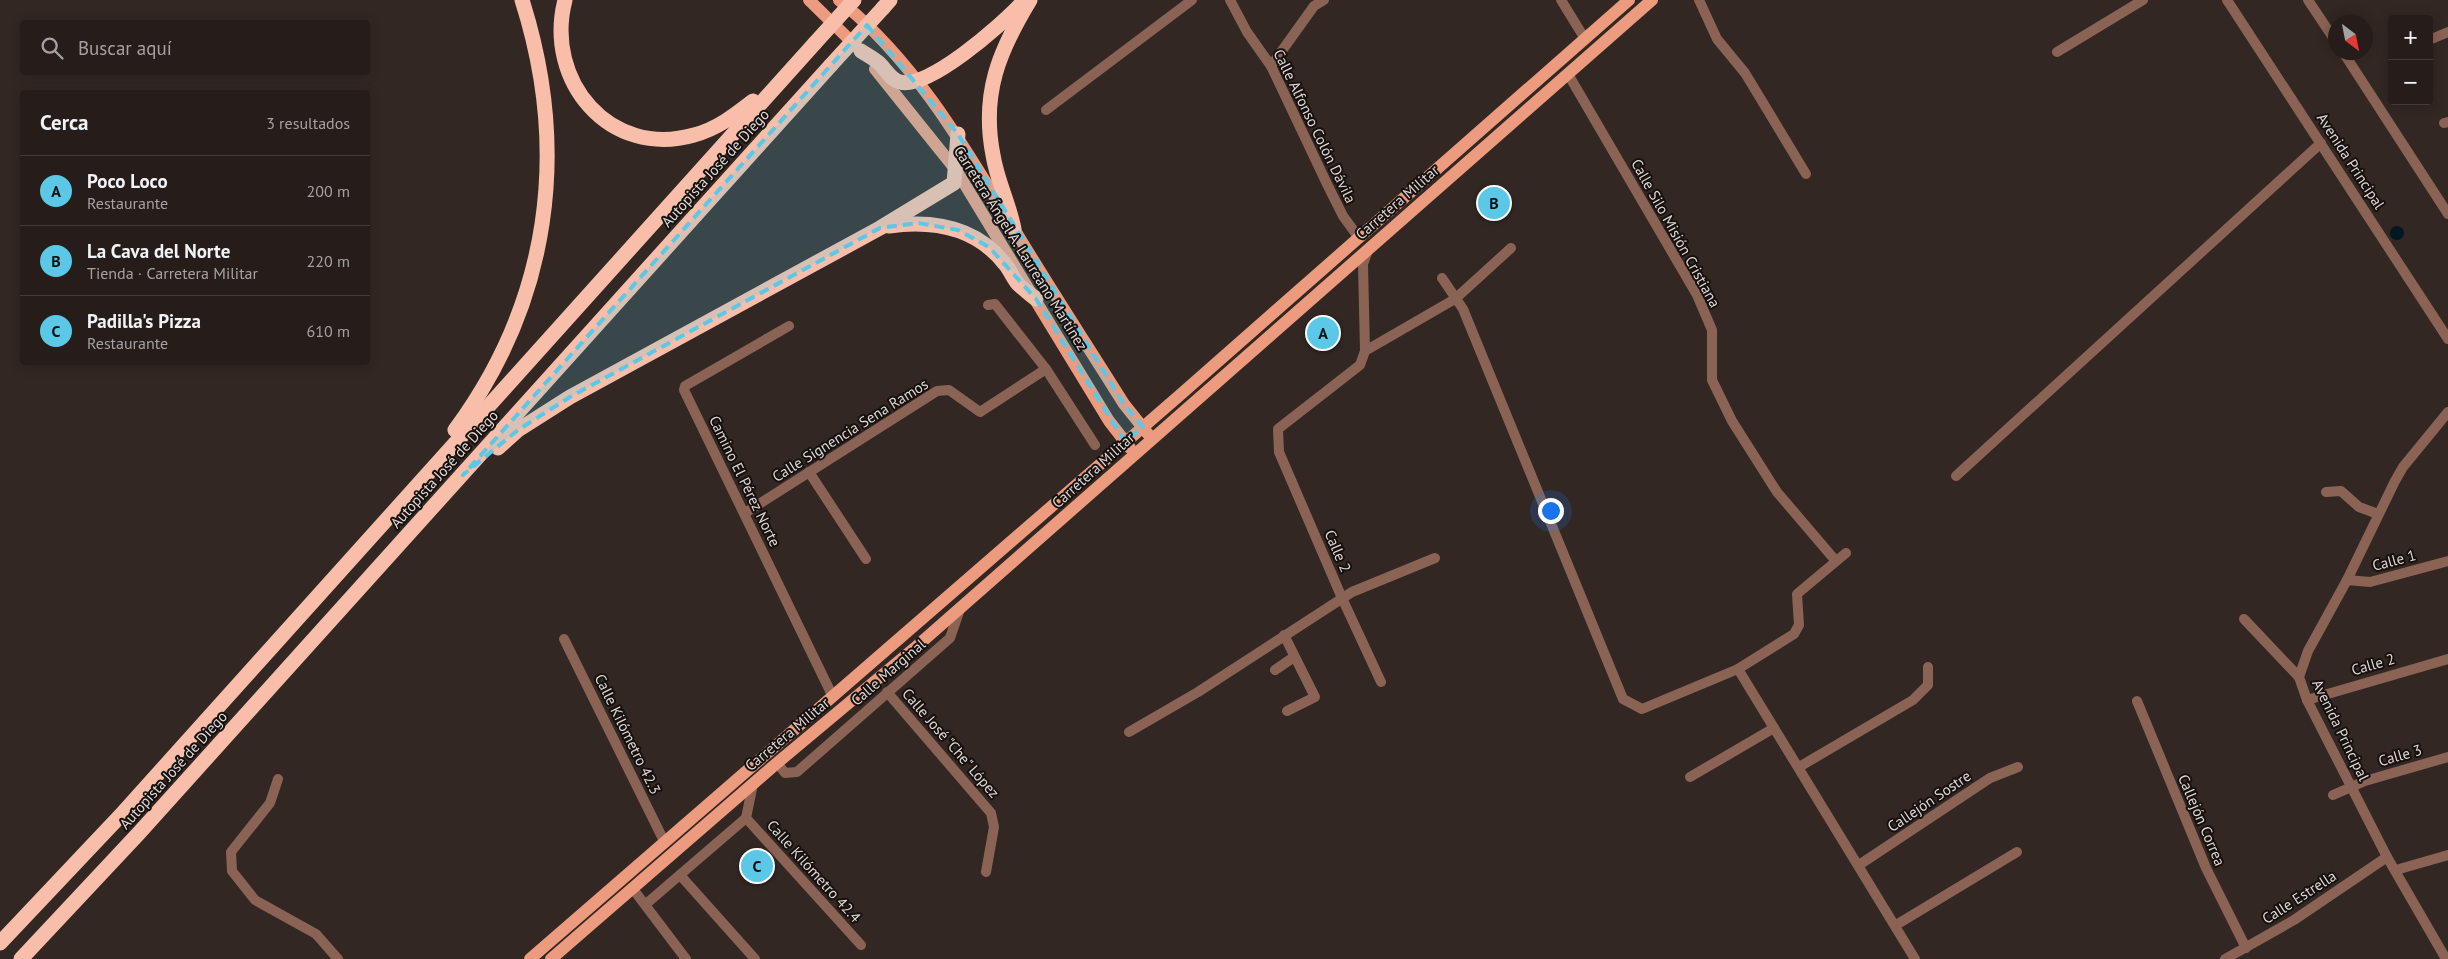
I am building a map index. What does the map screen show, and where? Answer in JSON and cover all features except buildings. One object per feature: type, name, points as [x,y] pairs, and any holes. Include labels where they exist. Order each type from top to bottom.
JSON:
[{"type":"highway","points":[[435,465],[452,434],[484,388],[512,334],[530,284],[542,228],[548,164],[545,100],[536,50],[522,0]]},
{"type":"highway","points":[[565,0],[559,29],[560,43],[568,76],[587,104],[610,123],[625,131],[658,138],[694,136],[725,122],[784,77]]},
{"type":"highway","name":"Autopista José de Diego","points":[[0,943],[120,816],[854,0]]},
{"type":"highway","points":[[861,51],[879,63],[900,82],[909,83],[973,48],[1024,0]]},
{"type":"highway","points":[[1014,229],[1010,206],[993,155],[989,115],[996,64],[1006,41],[1030,0]]},
{"type":"highway","name":"Autopista José de Diego","points":[[21,959],[133,840],[886,4]]},
{"type":"highway","points":[[463,475],[518,430],[570,397],[880,228],[954,183],[958,134]]},
{"type":"highway","points":[[880,228],[918,223],[946,226],[970,235],[997,255],[1018,284],[1036,299]]},
{"type":"main road","name":"Carretera Ángel A. Laureano Martínez","points":[[809,0],[861,51],[956,170],[1109,421],[1135,455]]},
{"type":"main road","name":"Carretera Ángel A. Laureano Martínez","points":[[839,0],[860,17],[916,80],[958,134],[1014,229],[1124,404],[1152,440]]},
{"type":"main road","name":"Carretera Militar","points":[[530,959],[1143,427],[1629,0]]},
{"type":"main road","name":"Carretera Militar","points":[[551,959],[777,763],[960,609],[1370,246],[1652,0]]},
{"type":"street","points":[[1046,110],[1192,0]]},
{"type":"street","name":"Calle Alfonso Colón Dávila","points":[[1230,0],[1247,32],[1271,66],[1343,216],[1359,238]]},
{"type":"street","points":[[1271,66],[1312,3],[1324,0]]},
{"type":"street","points":[[1561,0],[1585,39]]},
{"type":"street","points":[[1699,0],[1717,39],[1745,73],[1806,174]]},
{"type":"street","points":[[2058,52],[2143,0]]},
{"type":"street","name":"Avenida Principal","points":[[2227,0],[2448,339]]},
{"type":"street","points":[[2308,0],[2328,30]]},
{"type":"street","points":[[2433,38],[2448,32]]},
{"type":"street","points":[[2348,60],[2448,214]]},
{"type":"street","name":"Calle Silo Misión Cristiana","points":[[1568,74],[1697,295],[1712,330],[1712,380],[1732,421],[1777,492],[1835,560]]},
{"type":"street","points":[[1956,476],[2321,143]]},
{"type":"street","points":[[1370,246],[1363,264],[1366,351],[1455,299],[1511,248]]},
{"type":"street","points":[[1442,278],[1463,309],[1623,699],[1642,708],[1738,669],[1794,634],[1799,625],[1797,594],[1835,560],[1846,553]]},
{"type":"street","points":[[988,305],[995,304],[1046,369],[1095,445]]},
{"type":"street","name":"Camino El Pérez Norte","points":[[789,326],[685,386],[684,390],[833,697]]},
{"type":"street","name":"Calle 2","points":[[1366,351],[1360,365],[1278,429],[1279,452],[1342,598],[1381,682]]},
{"type":"street","name":"Calle Signencia Sena Ramos","points":[[745,513],[937,391],[949,390],[980,412],[1046,369]]},
{"type":"street","name":"Avenida Principal","points":[[2446,959],[2388,857],[2307,700],[2299,677],[2308,651],[2347,580],[2378,514],[2403,467],[2448,412]]},
{"type":"street","points":[[809,472],[866,558]]},
{"type":"street","points":[[2326,492],[2341,490],[2359,507],[2378,514]]},
{"type":"street","points":[[1129,732],[1198,692],[1352,592],[1435,558]]},
{"type":"street","name":"Calle 1","points":[[2347,580],[2370,582],[2448,560]]},
{"type":"street","name":"Calle Marginal","points":[[777,763],[785,773],[797,772],[950,638],[960,609]]},
{"type":"street","points":[[2244,619],[2299,677]]},
{"type":"street","points":[[1284,635],[1315,697],[1287,711]]},
{"type":"street","name":"Calle Kilómetro 42.3","points":[[564,639],[665,843]]},
{"type":"street","points":[[1275,670],[1294,657]]},
{"type":"street","name":"Calle 2","points":[[2307,700],[2448,658]]},
{"type":"street","points":[[1799,767],[1914,700],[1928,685],[1928,667]]},
{"type":"street","points":[[1738,669],[1915,959]]},
{"type":"street","name":"Calle José \"Che\" López","points":[[887,692],[991,812],[994,827],[986,872]]},
{"type":"street","name":"Callejón Correa","points":[[2137,701],[2198,851],[2246,948]]},
{"type":"street","points":[[1690,777],[1774,728]]},
{"type":"street","name":"Calle 3","points":[[2333,795],[2365,781],[2448,757]]},
{"type":"street","name":"Callejón Sostre","points":[[1859,865],[1990,778],[2018,768]]},
{"type":"street","points":[[278,779],[270,803],[231,852],[232,871],[255,900],[316,934],[338,959]]},
{"type":"street","points":[[646,904],[746,818],[753,784]]},
{"type":"street","name":"Calle Kilómetro 42.4","points":[[746,818],[861,945]]},
{"type":"street","points":[[1896,925],[2016,852]]},
{"type":"street","points":[[2396,870],[2448,855]]},
{"type":"street","name":"Calle Estrella","points":[[2225,959],[2294,920],[2388,857]]},
{"type":"street","points":[[680,875],[756,959]]},
{"type":"street","points":[[633,889],[686,959]]},
{"type":"highlighted area","points":[[867,25],[958,134],[1124,404],[1143,427],[1125,442],[1036,299],[989,247],[958,230],[918,223],[880,228],[570,397],[518,430],[463,475]]},
{"type":"water","points":[[2394,226],[2400,226],[2404,233],[2400,240],[2394,240],[2390,236],[2390,230]]},
{"type":"place","name":"La Cava del Norte","points":[[1494,203]]},
{"type":"place","name":"Poco Loco","points":[[1323,333]]},
{"type":"place","name":"Padilla's Pizza","points":[[757,866]]}]
